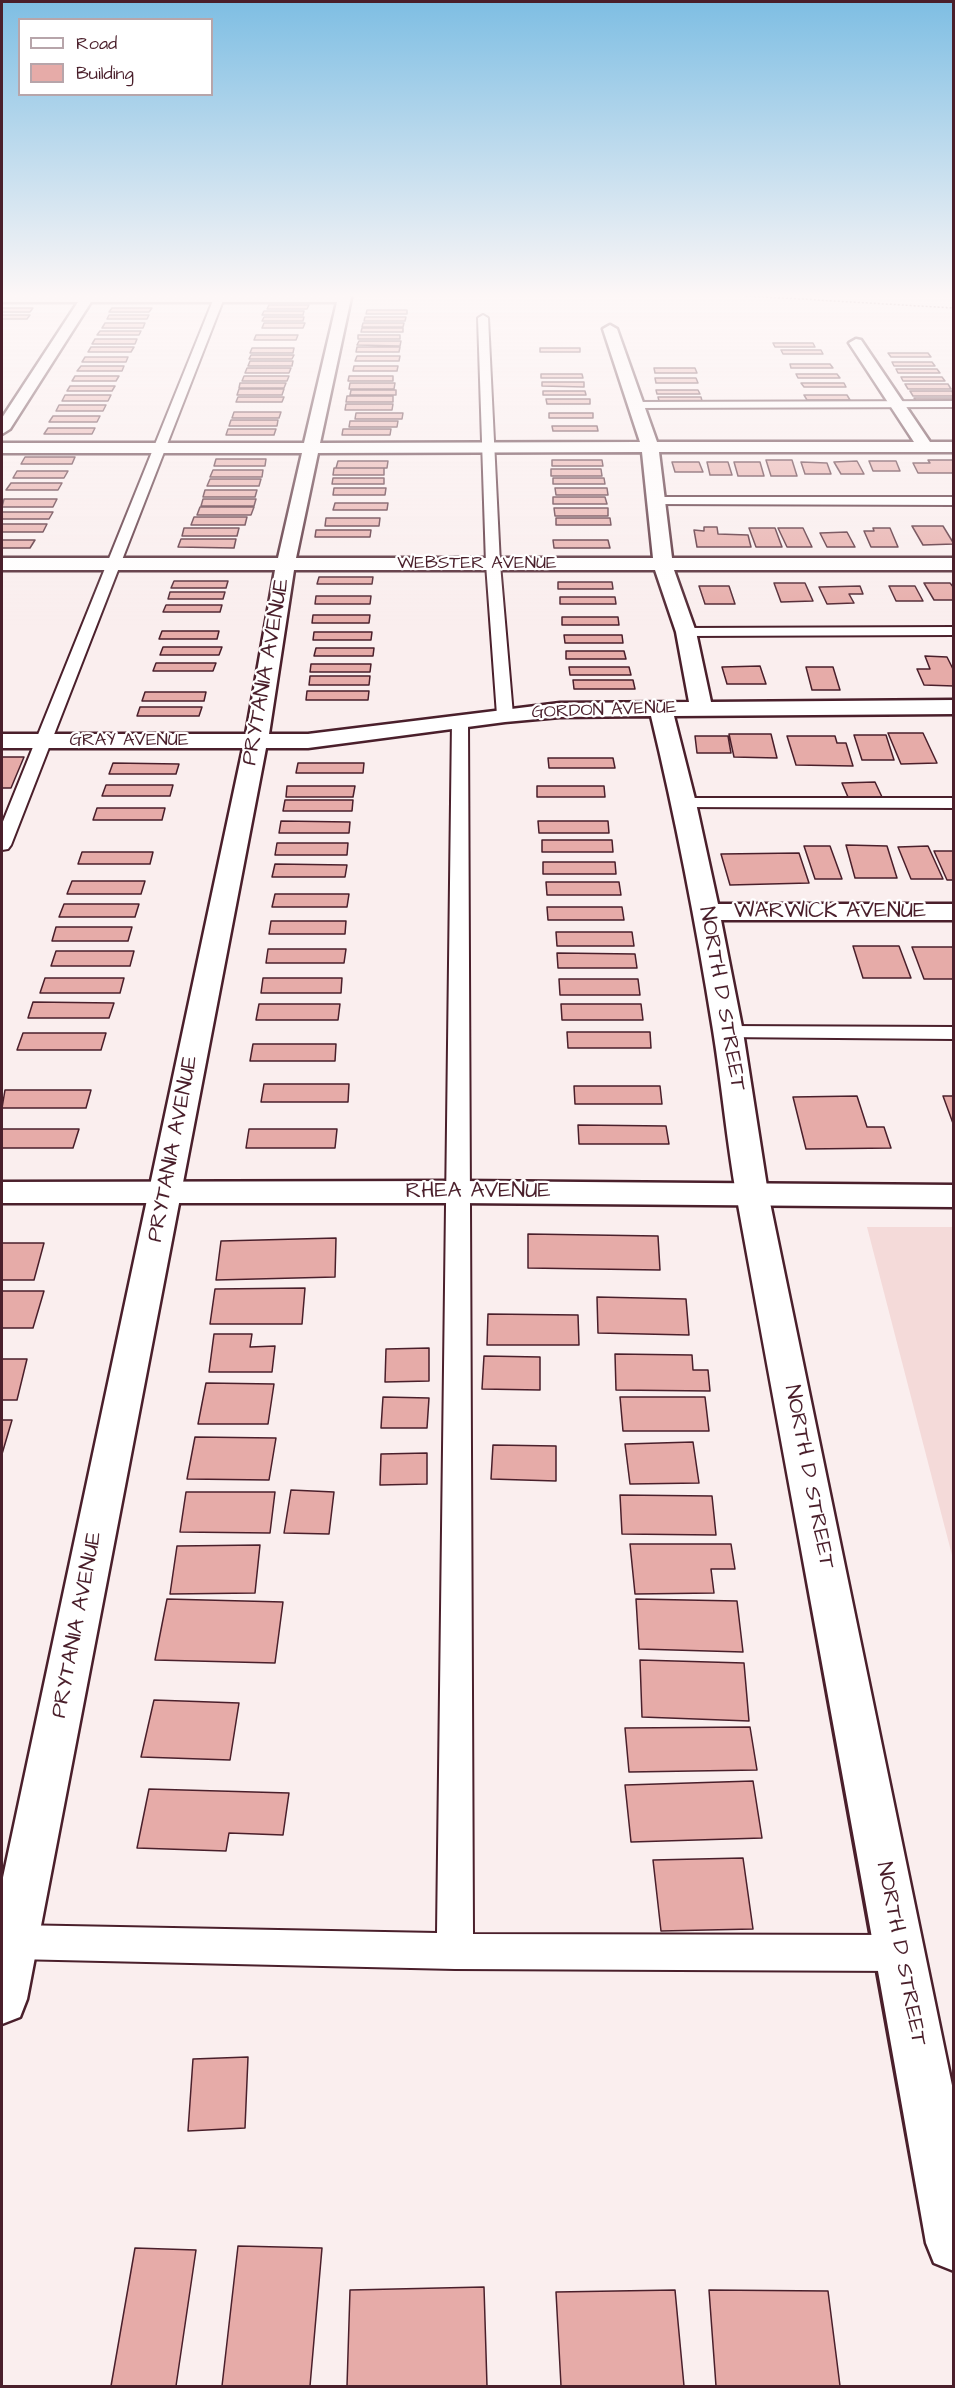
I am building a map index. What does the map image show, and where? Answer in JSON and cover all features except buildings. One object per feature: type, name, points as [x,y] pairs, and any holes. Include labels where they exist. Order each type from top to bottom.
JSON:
[{"type":"street","points":[[2,429],[17,405]]},
{"type":"street","name":"PRYTANIA AVENUE","points":[[2,1999],[256,742],[286,563],[320,405]]},
{"type":"street","points":[[636,405],[650,447],[663,564],[686,632],[701,708]]},
{"type":"street","points":[[896,405],[925,447]]},
{"type":"street","points":[[2,448],[954,447]]},
{"type":"street","name":"WEBSTER AVENUE","points":[[2,564],[954,564]]},
{"type":"street","name":"GORDON AVENUE","points":[[256,742],[308,741],[560,710],[954,707]]},
{"type":"street","name":"NORTH D STREET","points":[[661,710],[684,803],[706,912],[728,1032],[752,1194],[901,1953],[954,2243]]},
{"type":"street","name":"GRAY AVENUE","points":[[2,741],[256,742]]},
{"type":"street","name":"WARWICK AVENUE","points":[[706,912],[954,912]]},
{"type":"street","name":"RHEA AVENUE","points":[[2,1192],[458,1192],[954,1196]]},
{"type":"lane","points":[[2,845],[177,405]]},
{"type":"lane","points":[[488,405],[494,564],[505,715]]},
{"type":"lane","points":[[656,501],[954,501]]},
{"type":"lane","points":[[686,632],[954,631]]},
{"type":"lane","points":[[455,1951],[460,721]]},
{"type":"lane","points":[[684,803],[954,804]]},
{"type":"lane","points":[[728,1032],[954,1033]]},
{"type":"lane","points":[[14,1942],[455,1951],[901,1953]]},
{"type":"shaded area","points":[[867,1227],[953,1227],[953,1559]]}]
